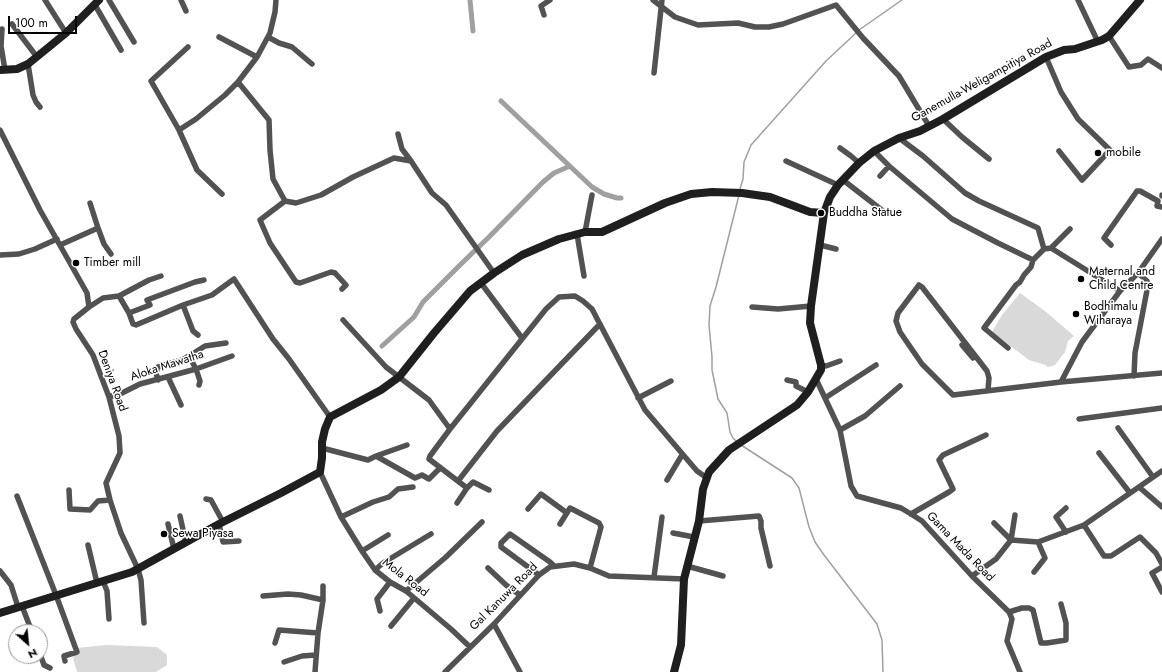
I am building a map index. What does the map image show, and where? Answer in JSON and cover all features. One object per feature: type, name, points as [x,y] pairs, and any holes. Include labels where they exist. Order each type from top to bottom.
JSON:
[{"type":"street","points":[[45,0],[66,33]]},
{"type":"street","points":[[109,0],[134,42]]},
{"type":"street","points":[[181,0],[186,11]]},
{"type":"street","points":[[178,130],[225,95],[238,82],[257,57],[270,33],[276,0]]},
{"type":"street","points":[[544,15],[540,6],[550,0]]},
{"type":"street","points":[[653,0],[675,17],[698,25],[738,23],[755,27],[769,27],[783,24],[835,3],[863,38],[899,76],[929,126]]},
{"type":"street","points":[[654,73],[662,0]]},
{"type":"street","points":[[1078,0],[1098,42]]},
{"type":"street","name":"Ganemulla-Weligampitiya Road","points":[[821,365],[810,323],[811,306],[824,213],[830,197],[840,183],[859,163],[874,151],[899,138],[943,119],[1046,56],[1098,42],[1109,36],[1140,0]]},
{"type":"street","points":[[2,30],[0,46],[3,70],[17,69],[28,64],[66,33],[97,2],[122,50]]},
{"type":"street","points":[[12,24],[37,57]]},
{"type":"street","points":[[1109,36],[1129,67],[1141,65],[1148,59],[1162,68]]},
{"type":"street","points":[[219,37],[257,57]]},
{"type":"street","points":[[268,37],[278,43],[292,47],[312,64]]},
{"type":"street","points":[[188,47],[151,81],[178,130],[197,170],[222,194]]},
{"type":"street","points":[[1046,56],[1061,92],[1078,119],[1110,150],[1082,180],[1059,151]]},
{"type":"street","points":[[28,64],[33,95],[40,107]]},
{"type":"street","points":[[238,82],[269,120],[273,179],[285,201]]},
{"type":"street","points":[[943,119],[989,159]]},
{"type":"street","points":[[0,130],[40,210],[86,293],[89,307],[102,298],[119,296],[149,280],[161,276]]},
{"type":"street","points":[[398,134],[402,149],[432,192],[446,205],[494,273]]},
{"type":"street","points":[[899,138],[923,156],[965,192],[979,201],[1038,228],[1044,249]]},
{"type":"street","points":[[840,148],[859,163]]},
{"type":"street","points":[[874,151],[889,166],[952,219],[998,244],[1033,260]]},
{"type":"street","points":[[342,289],[346,284],[335,273],[331,272],[300,283],[296,282],[270,243],[260,220],[285,201],[296,203],[321,195],[394,158],[411,161]]},
{"type":"street","points":[[786,161],[840,183],[883,211]]},
{"type":"street","points":[[880,176],[889,166]]},
{"type":"street","points":[[1111,245],[1104,238],[1137,191],[1140,191],[1158,201],[1157,206],[1162,207]]},
{"type":"street","points":[[0,612],[132,572],[221,523],[320,472],[322,442],[330,417],[381,390],[399,377],[470,291],[522,255],[559,239],[581,233],[602,232],[665,203],[691,194],[738,192],[770,197],[810,212],[824,213]]},
{"type":"street","points":[[584,276],[581,233],[592,195]]},
{"type":"street","points":[[90,203],[104,244],[112,254]]},
{"type":"street","points":[[60,245],[98,228]]},
{"type":"street","points":[[1008,348],[984,328],[1016,284],[1020,282],[1031,267],[1033,260],[1044,249],[1051,248],[1070,229]]},
{"type":"street","points":[[0,255],[19,254],[35,249],[57,239]]},
{"type":"street","points":[[1061,382],[1082,342],[1120,291],[1138,274],[1162,239]]},
{"type":"street","points":[[820,246],[836,249]]},
{"type":"street","points":[[1051,248],[1120,291]]},
{"type":"street","points":[[1134,376],[1135,353],[1148,285],[1147,281],[1138,274]]},
{"type":"street","points":[[119,296],[129,313],[130,320],[136,326],[183,305],[212,295],[234,279],[273,339],[330,417]]},
{"type":"street","points":[[129,313],[150,305],[147,300],[204,280]]},
{"type":"street","points":[[481,283],[522,338]]},
{"type":"street","points":[[988,390],[989,378],[987,371],[919,285],[898,313],[896,321],[900,332],[922,364],[953,395],[1061,382],[1162,373]]},
{"type":"street","points":[[467,488],[429,459],[430,456],[546,309],[559,297],[575,296],[592,309],[645,410],[682,455],[697,471],[708,478]]},
{"type":"street","points":[[183,305],[193,331],[198,335]]},
{"type":"street","points":[[752,307],[778,309],[811,306]]},
{"type":"street","name":"Deniya Road","points":[[89,307],[74,319],[73,322],[93,355],[109,397],[119,436],[120,452],[106,483],[110,500],[141,580],[144,623]]},
{"type":"street","points":[[344,320],[386,367],[429,400],[450,430]]},
{"type":"street","points":[[458,481],[497,431],[600,324]]},
{"type":"street","points":[[158,380],[156,373],[158,368],[182,360],[205,346],[226,343]]},
{"type":"street","points":[[966,343],[962,345],[973,359]]},
{"type":"street","points":[[189,356],[196,369],[200,381],[199,385]]},
{"type":"street","name":"Aloka Mawatha","points":[[109,397],[122,393],[140,384],[196,369],[232,356]]},
{"type":"street","points":[[674,672],[681,645],[684,579],[698,521],[703,489],[709,472],[729,450],[797,405],[808,392],[816,379],[821,370],[821,365],[826,366],[840,361]]},
{"type":"street","points":[[825,398],[876,366]]},
{"type":"street","points":[[168,377],[181,405]]},
{"type":"street","name":"Gama Mada Road","points":[[816,379],[840,430],[851,486],[857,496],[887,503],[900,508],[922,522],[972,576],[1009,612]]},
{"type":"street","points":[[787,380],[796,382],[796,386],[808,392]]},
{"type":"street","points":[[638,398],[671,381]]},
{"type":"street","points":[[840,430],[865,416],[900,386]]},
{"type":"street","points":[[1079,419],[1162,408]]},
{"type":"street","points":[[1118,428],[1153,477]]},
{"type":"street","points":[[911,514],[949,492],[952,488],[939,460],[943,455],[986,435]]},
{"type":"street","points":[[322,448],[368,460],[407,445]]},
{"type":"street","points":[[1099,453],[1130,493]]},
{"type":"street","points":[[667,480],[682,455]]},
{"type":"street","points":[[376,456],[415,478],[422,475],[429,479],[440,468]]},
{"type":"street","points":[[994,522],[1011,540],[1038,542],[1084,525],[1162,471]]},
{"type":"street","name":"Mola Road","points":[[320,472],[341,517],[375,570],[390,582],[406,591],[470,647]]},
{"type":"street","points":[[457,503],[473,482],[489,490]]},
{"type":"street","points":[[341,517],[373,502],[389,497],[398,489],[413,487]]},
{"type":"street","points":[[1139,487],[1162,507]]},
{"type":"street","points":[[69,490],[70,509],[90,510],[98,501],[110,500]]},
{"type":"street","points":[[528,510],[541,494],[567,513]]},
{"type":"street","points":[[17,496],[77,652],[64,656],[64,661]]},
{"type":"street","points":[[206,499],[211,500],[221,523],[222,542],[239,541]]},
{"type":"street","points":[[560,524],[570,508],[599,523],[601,527],[590,568]]},
{"type":"street","points":[[1066,508],[1056,517],[1066,532]]},
{"type":"street","points":[[972,576],[996,559],[1011,540],[1015,515]]},
{"type":"street","points":[[180,516],[186,543]]},
{"type":"street","points":[[698,521],[759,516],[770,566]]},
{"type":"street","points":[[654,577],[662,517]]},
{"type":"street","points":[[406,591],[446,557],[482,522]]},
{"type":"street","points":[[168,524],[174,549]]},
{"type":"street","points":[[1084,525],[1104,556],[1111,556],[1140,537],[1156,553],[1162,564]]},
{"type":"street","points":[[673,533],[694,537]]},
{"type":"street","points":[[375,570],[383,563],[431,534]]},
{"type":"street","points":[[539,575],[501,547],[501,543],[510,534],[554,566]]},
{"type":"street","points":[[362,551],[388,535]]},
{"type":"street","points":[[1034,572],[1045,558],[1038,542]]},
{"type":"street","points":[[88,545],[100,582],[107,591],[109,619]]},
{"type":"street","name":"Gal Kanuwa Road","points":[[445,672],[494,624],[539,575],[550,567],[574,564],[590,568],[609,576],[684,579]]},
{"type":"street","points":[[687,566],[723,576]]},
{"type":"street","points":[[1162,567],[1152,573],[1162,592]]},
{"type":"street","points":[[42,568],[55,595]]},
{"type":"street","points":[[488,568],[506,585],[520,595]]},
{"type":"street","points":[[0,571],[10,585],[28,624]]},
{"type":"street","points":[[380,611],[377,599],[390,582]]},
{"type":"street","points":[[314,672],[323,600],[323,586]]},
{"type":"street","points":[[263,596],[288,594],[301,595],[323,600]]},
{"type":"street","points":[[390,626],[414,598]]},
{"type":"street","points":[[1020,672],[1008,641],[1012,619],[1009,612],[1022,608],[1029,608],[1033,610],[1041,643],[1047,643],[1066,640],[1066,623],[1061,604]]},
{"type":"street","points":[[494,624],[520,672]]},
{"type":"street","points":[[275,643],[279,630],[318,633]]},
{"type":"street","points":[[284,662],[302,656],[316,655]]},
{"type":"street","points":[[44,664],[50,668]]},
{"type":"shaded area","points":[[1020,293],[1045,311],[1074,336],[1068,341],[1065,352],[1055,365],[1048,367],[1029,360],[992,332],[1002,315]]},
{"type":"shaded area","points":[[106,645],[157,647],[167,655],[167,665],[156,672],[77,672],[73,658],[77,648]]},
{"type":"waterway","points":[[470,0],[473,31]]},
{"type":"waterway","points":[[859,30],[902,0]]},
{"type":"waterway","points":[[740,189],[743,179],[744,162],[751,145],[826,61],[856,33]]},
{"type":"waterway","points":[[501,101],[592,187],[604,194],[621,198]]},
{"type":"waterway","points":[[382,346],[414,317],[423,302],[543,182],[554,173],[570,166]]},
{"type":"waterway","points":[[736,441],[730,432],[727,413],[718,399],[712,370],[709,325],[710,306],[739,195]]},
{"type":"waterway","points":[[741,445],[792,478],[799,488],[809,527],[815,542],[877,624],[882,640],[883,672]]},
{"type":"place","name":"mobile","points":[[1098,153]]},
{"type":"place","name":"Buddha Statue","points":[[821,213]]},
{"type":"place","name":"Timber mill","points":[[76,263]]},
{"type":"place","name":"Maternal and Child Centre","points":[[1081,279]]},
{"type":"place","name":"Bodhimalu Wiharaya","points":[[1076,314]]},
{"type":"place","name":"Sewa Piyasa","points":[[164,534]]}]
